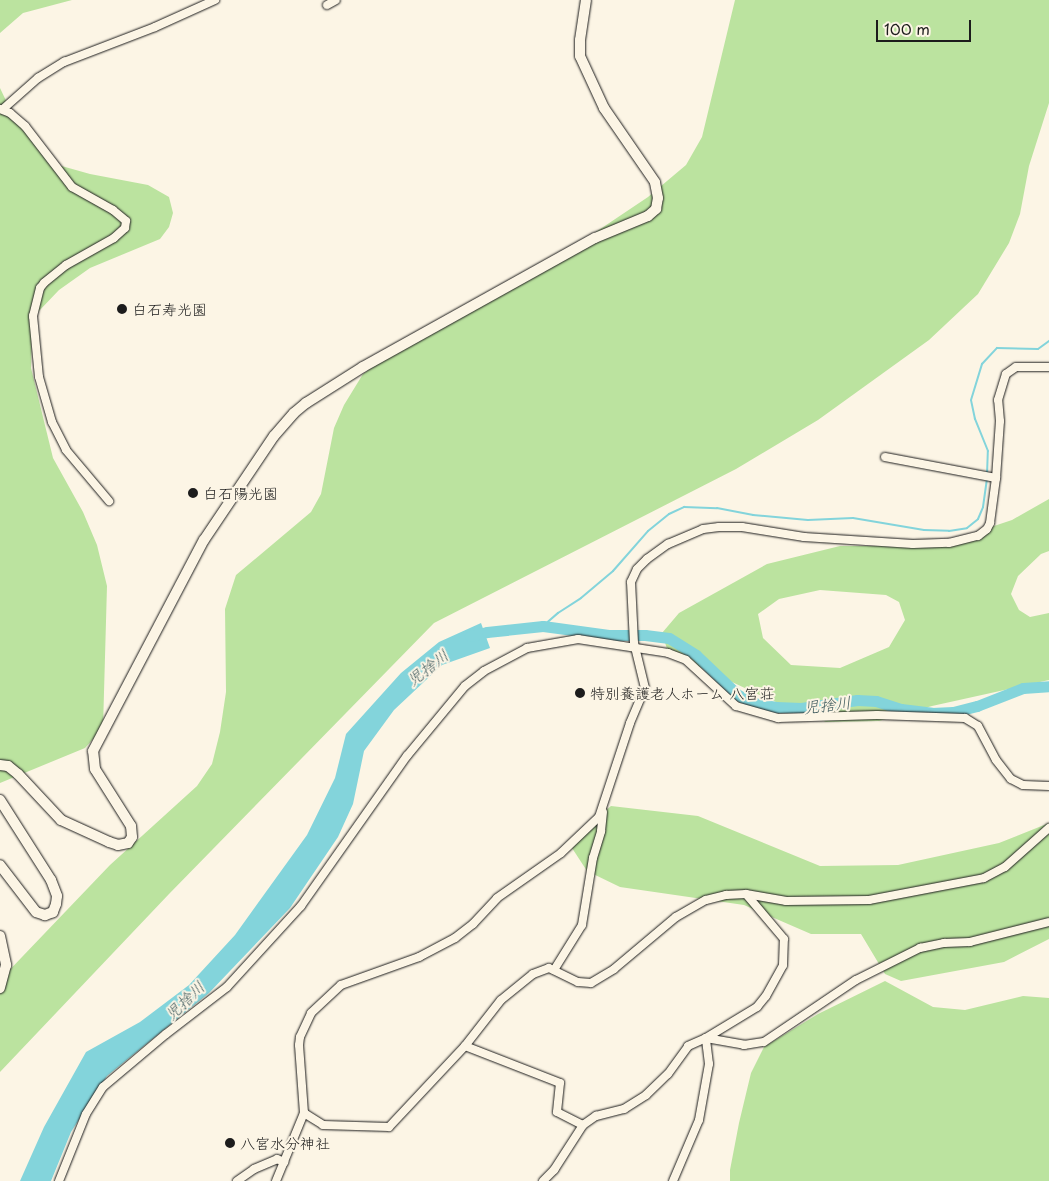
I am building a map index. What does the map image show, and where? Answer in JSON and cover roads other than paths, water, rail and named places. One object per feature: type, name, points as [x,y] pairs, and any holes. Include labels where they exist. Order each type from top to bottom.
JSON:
[{"type":"street","points":[[108,501],[66,450],[52,422],[39,377],[33,316],[37,295],[44,283],[66,265],[114,238],[125,228],[126,220],[113,210],[72,187],[25,126],[1,109],[38,78],[64,62],[155,27],[215,0]]},
{"type":"street","points":[[327,5],[336,0]]},
{"type":"street","points":[[0,765],[8,766],[18,774],[61,820],[108,842],[118,845],[128,843],[132,837],[131,826],[95,769],[93,751],[204,540],[274,436],[306,403],[363,367],[578,248],[648,216],[656,209],[658,198],[655,182],[604,108],[580,56],[580,40],[586,0]]},
{"type":"street","points":[[554,970],[582,925],[594,858],[601,831],[603,810],[630,723],[645,688],[635,645],[631,610],[631,582],[637,569],[647,559],[668,544],[703,529],[742,527],[804,537],[913,544],[950,544],[972,538],[987,529],[990,523],[996,478],[1000,421],[998,400],[1006,374],[1016,367],[1049,367]]},
{"type":"street","points":[[885,457],[996,478]]},
{"type":"street","points":[[59,1181],[86,1114],[104,1087],[166,1034],[219,995],[283,927],[301,906],[407,756],[474,678],[506,658],[534,646],[578,639],[635,645],[668,653],[686,660],[736,706],[778,718],[877,715],[965,718],[978,726],[996,760],[1011,778],[1023,785],[1049,786]]},
{"type":"street","points":[[0,800],[56,890],[56,904],[53,912],[45,915],[36,912],[0,864]]},
{"type":"street","points":[[276,1181],[304,1113],[299,1052],[300,1037],[311,1013],[348,981],[406,962],[455,938],[511,886],[561,853],[592,825],[603,810]]},
{"type":"street","points":[[304,1113],[323,1126],[389,1127],[465,1046],[506,996],[533,974],[545,969],[554,970],[578,982],[591,983],[614,969],[680,914],[716,897],[746,894],[786,901],[858,900],[984,878],[1005,867],[1049,828]]},
{"type":"street","points":[[543,1181],[554,1170],[583,1125],[596,1116],[624,1109],[646,1096],[668,1074],[688,1046],[706,1038],[757,1007],[770,989],[783,965],[785,946],[783,935],[761,913],[746,894]]},
{"type":"street","points":[[706,1038],[744,1046],[764,1042],[850,984],[920,948],[1005,935],[1049,922]]},
{"type":"street","points":[[0,936],[6,965],[0,988]]},
{"type":"street","points":[[673,1181],[699,1120],[709,1064],[706,1038]]},
{"type":"street","points":[[465,1046],[560,1083],[557,1112],[583,1125]]},
{"type":"street","points":[[237,1181],[276,1159],[284,1162]]},
{"type":"water","points":[[481,623],[490,648],[442,665],[394,710],[364,751],[353,804],[338,837],[290,908],[209,993],[107,1076],[71,1132],[51,1181],[20,1181],[44,1127],[86,1052],[140,1022],[189,985],[235,935],[307,835],[335,778],[346,734],[401,673],[439,642]]},
{"type":"waterway","points":[[987,475],[988,451],[975,419],[971,400],[982,364],[997,348],[1038,349],[1049,341]]},
{"type":"waterway","points":[[543,626],[613,571],[648,531],[669,514],[684,507],[717,508],[753,515],[808,520],[853,518],[924,530],[949,531],[967,528],[978,519],[983,507],[987,480]]},
{"type":"waterway","name":"児捨川","points":[[470,636],[487,632],[543,626],[610,635],[645,635],[669,638],[696,655],[738,695],[754,703],[776,707],[801,708],[857,700],[876,701],[901,709],[932,713],[953,712],[977,706],[1023,688],[1049,686]]},
{"type":"place","name":"白石寿光園","points":[[122,309]]},
{"type":"place","name":"白石陽光園","points":[[193,493]]},
{"type":"place","name":"特別養護老人ホーム 八宮荘","points":[[580,693]]},
{"type":"place","name":"八宮水分神社","points":[[230,1143]]}]
